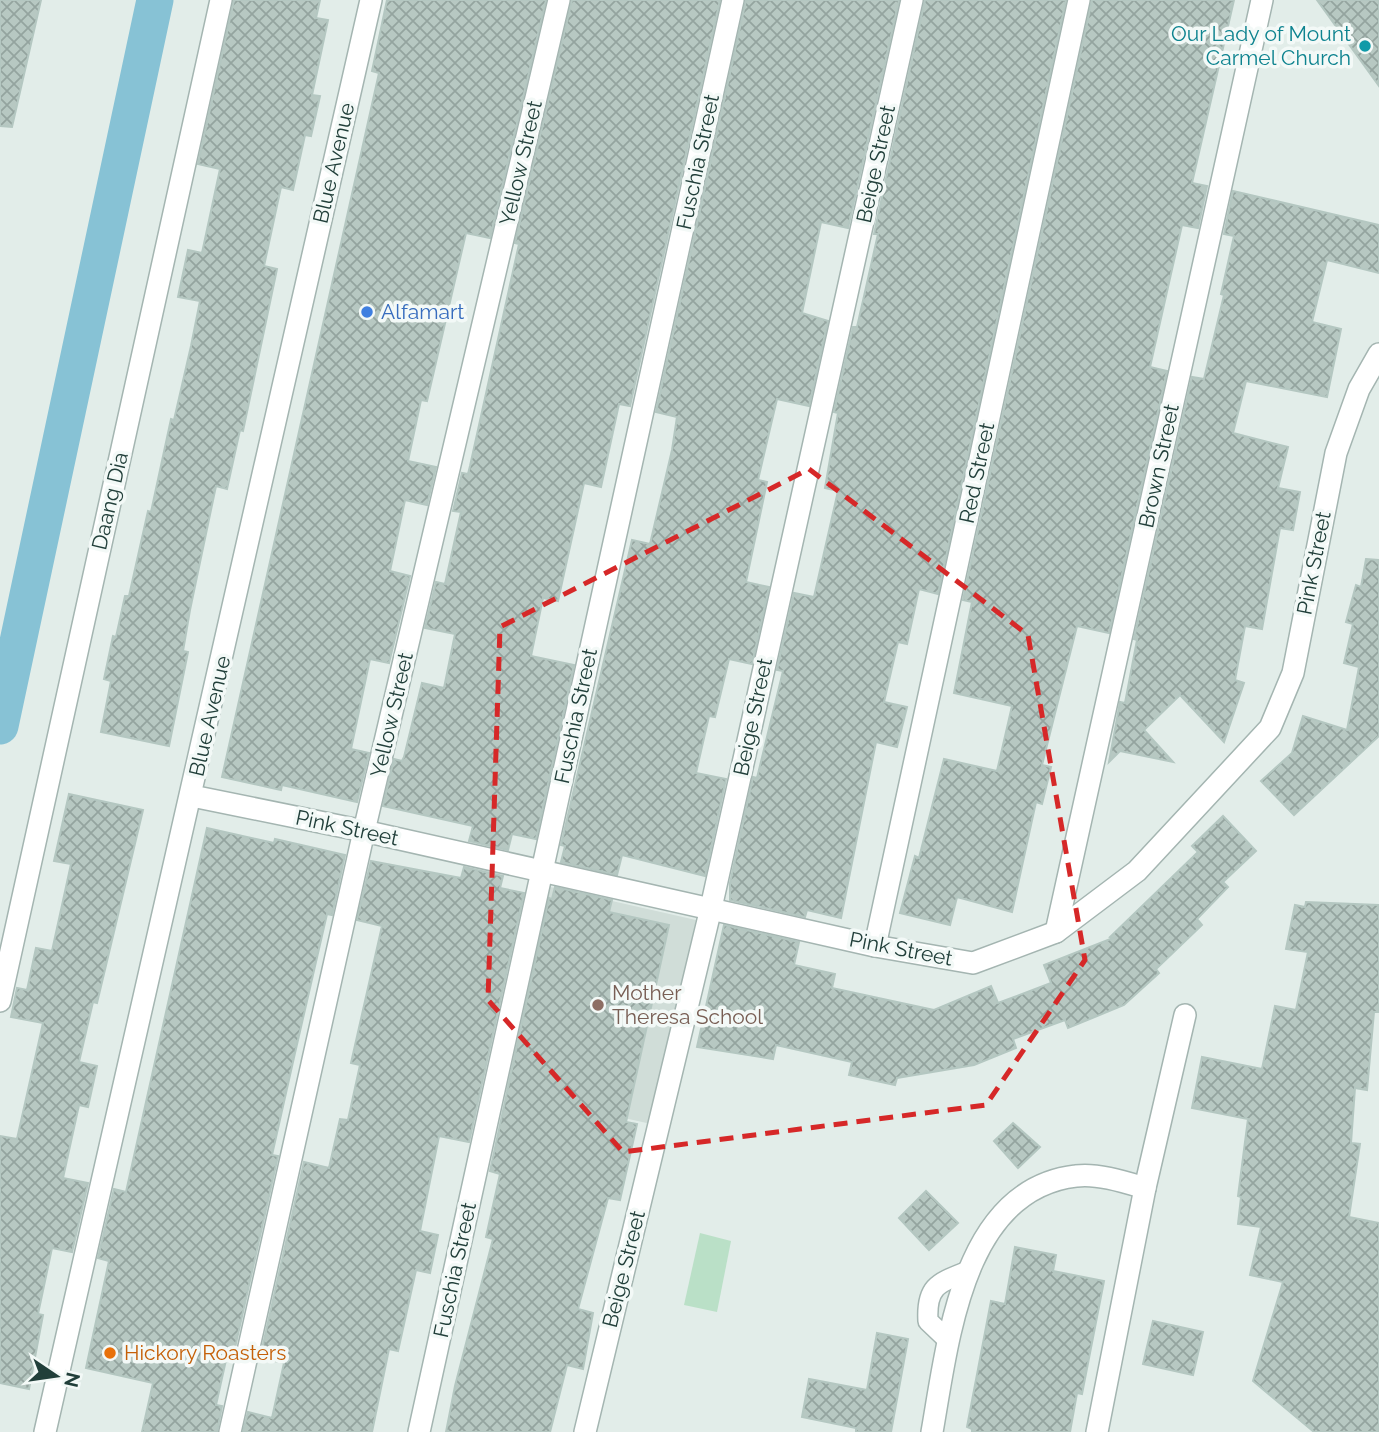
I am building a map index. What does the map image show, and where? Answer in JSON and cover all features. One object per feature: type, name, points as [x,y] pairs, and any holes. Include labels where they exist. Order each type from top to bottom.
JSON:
[{"type":"street","name":"Daang Dia","points":[[0,1001],[221,0]]},
{"type":"street","name":"Blue Avenue","points":[[45,1432],[192,796],[371,0]]},
{"type":"street","name":"Yellow Street","points":[[230,1432],[365,831],[559,0]]},
{"type":"street","name":"Fuschia Street","points":[[419,1432],[733,0]]},
{"type":"street","name":"Beige Street","points":[[584,1432],[711,908],[912,0]]},
{"type":"street","name":"Red Street","points":[[876,946],[1079,0]]},
{"type":"street","name":"Brown Street","points":[[1056,932],[1262,0]]},
{"type":"street","name":"Pink Street","points":[[192,796],[365,831],[876,946],[973,963],[1056,932],[1137,871],[1270,728],[1293,673],[1336,453],[1359,389],[1379,354]]},
{"type":"street","points":[[1097,1432],[1145,1188],[1185,1015]]},
{"type":"street","points":[[932,1432],[948,1340],[968,1271],[993,1224],[1026,1192],[1077,1175],[1145,1188]]},
{"type":"lane","points":[[948,1340],[928,1321],[927,1301],[938,1283],[968,1271]]},
{"type":"highlighted area","points":[[809,469],[1028,635],[1085,960],[986,1105],[623,1152],[488,1000],[500,627]]},
{"type":"shaded area","name":"Mother Theresa School","points":[[546,886],[696,920],[651,1124],[500,1090]]},
{"type":"green space","points":[[700,1233],[731,1241],[717,1312],[684,1305]]},
{"type":"building","points":[[0,0],[41,0],[12,127],[0,126]]},
{"type":"building","points":[[234,0],[320,0],[316,18],[328,20],[312,95],[320,96],[311,136],[305,135],[293,190],[281,187],[264,266],[277,269],[243,431],[240,430],[227,489],[216,486],[190,610],[183,651],[188,652],[169,746],[101,732],[111,681],[104,679],[125,596],[129,596],[148,511],[151,512],[200,301],[178,297],[188,250],[202,253],[220,169],[198,164]]},
{"type":"building","points":[[387,0],[546,0],[490,238],[466,233],[427,401],[421,400],[408,461],[436,467],[427,505],[405,500],[390,571],[410,576],[389,663],[370,659],[351,749],[369,753],[357,802],[282,785],[281,790],[222,777],[379,73],[372,71]]},
{"type":"building","points":[[572,0],[720,0],[630,406],[619,404],[601,487],[584,483],[558,601],[543,598],[531,656],[574,665],[536,839],[512,834],[508,850],[469,841],[473,826],[383,806],[394,759],[402,761],[404,757],[422,683],[444,688],[455,634],[425,628],[436,582],[445,584],[461,512],[453,511],[462,473],[468,474],[470,466],[519,244],[515,243]]},
{"type":"building","points":[[746,0],[899,0],[848,228],[821,222],[802,313],[828,321],[809,406],[777,399],[758,480],[767,482],[746,582],[769,587],[752,664],[729,659],[715,717],[709,716],[696,773],[726,779],[705,876],[622,855],[617,875],[561,862],[565,846],[561,845],[632,540],[650,544],[672,450],[677,417],[656,412]]},
{"type":"building","points":[[925,0],[1066,0],[938,594],[919,589],[907,644],[898,642],[884,702],[907,707],[897,747],[876,742],[841,918],[807,910],[805,917],[730,900],[730,883],[753,777],[757,778],[783,671],[777,670],[794,593],[814,597],[838,491],[825,488],[838,413],[834,412],[878,234],[874,234]]},
{"type":"building","points":[[1092,0],[1234,0],[1192,183],[1207,186],[1198,228],[1182,225],[1150,367],[1167,371],[1109,633],[1077,626],[1042,765],[1051,767],[1042,804],[1036,802],[1012,912],[957,897],[950,925],[900,913],[915,856],[919,858],[944,759],[997,771],[1012,706],[954,693],[972,602],[963,600]]},
{"type":"building","name":"Our Lady of Mount Carmel Church","points":[[1317,0],[1379,0],[1379,86]]},
{"type":"building","points":[[1233,191],[1379,225],[1379,273],[1327,260],[1312,322],[1341,329],[1327,397],[1246,381],[1233,433],[1288,447],[1278,488],[1300,492],[1293,530],[1280,528],[1262,629],[1245,626],[1235,680],[1244,683],[1224,742],[1180,695],[1144,730],[1173,762],[1120,751],[1109,762],[1120,702],[1125,703],[1137,640],[1134,639],[1192,377],[1204,379],[1224,295],[1221,294],[1234,236],[1224,234]]},
{"type":"building","points":[[1366,559],[1379,560],[1379,736],[1294,815],[1261,781],[1292,753],[1303,716],[1347,730],[1359,667],[1344,663],[1353,624],[1346,622],[1356,585],[1361,587]]},
{"type":"building","points":[[69,794],[143,810],[97,1003],[93,1002],[79,1062],[97,1066],[88,1107],[79,1105],[63,1178],[88,1183],[72,1252],[52,1248],[38,1314],[43,1315],[29,1389],[0,1383],[0,1136],[17,1139],[43,1023],[11,1017],[17,988],[27,990],[36,948],[52,951],[71,864],[54,861]]},
{"type":"building","points":[[1223,816],[1256,851],[1223,882],[1228,887],[1197,919],[1202,925],[1156,969],[1159,973],[1124,1005],[1068,1028],[1065,1020],[1013,1039],[1016,1048],[974,1065],[897,1078],[895,1085],[849,1075],[852,1062],[776,1045],[773,1059],[697,1047],[724,925],[799,942],[794,965],[835,974],[832,988],[934,1010],[991,986],[998,1003],[1051,983],[1044,965],[1113,938],[1110,937],[1198,852],[1192,846]]},
{"type":"building","points":[[207,828],[274,843],[275,839],[345,855],[332,915],[327,914],[272,1155],[278,1156],[234,1352],[228,1351],[216,1405],[222,1406],[217,1432],[142,1432],[153,1383],[86,1368],[109,1261],[98,1258],[114,1189],[126,1192]]},
{"type":"building","points":[[371,861],[461,878],[464,867],[503,876],[500,888],[524,893],[469,1142],[439,1136],[420,1231],[438,1235],[430,1273],[416,1270],[398,1351],[389,1349],[372,1432],[243,1432],[248,1412],[272,1418],[284,1363],[260,1358],[304,1162],[329,1168],[340,1119],[348,1120],[360,1065],[351,1063],[382,926],[357,920]]},
{"type":"building","points":[[555,887],[612,900],[609,912],[669,925],[626,1122],[637,1124],[620,1200],[608,1198],[578,1309],[593,1313],[583,1369],[567,1365],[550,1432],[446,1432],[455,1386],[493,1239],[486,1237],[500,1174],[490,1171],[549,898],[552,899]]},
{"type":"building","points":[[1306,902],[1379,905],[1379,1012],[1374,1012],[1367,1090],[1355,1088],[1351,1143],[1360,1144],[1349,1217],[1379,1223],[1379,1432],[1314,1432],[1253,1381],[1283,1282],[1250,1275],[1261,1227],[1238,1224],[1241,1197],[1238,1196],[1248,1119],[1192,1108],[1202,1057],[1262,1069],[1275,1006],[1296,1010],[1308,952],[1286,949],[1295,905],[1305,907]]},
{"type":"building","points":[[1013,1123],[1040,1147],[1018,1168],[994,1141]]},
{"type":"building","points":[[926,1191],[958,1223],[929,1250],[899,1218]]},
{"type":"building","points":[[1015,1247],[1056,1255],[1053,1271],[1104,1281],[1082,1394],[1077,1393],[1070,1432],[972,1432],[972,1429],[967,1427],[991,1301],[1005,1304]]},
{"type":"building","points":[[1153,1321],[1203,1332],[1193,1375],[1143,1364]]},
{"type":"building","points":[[877,1333],[908,1339],[891,1432],[856,1432],[856,1428],[802,1417],[809,1379],[867,1390]]},
{"type":"waterway","points":[[0,726],[155,0]]},
{"type":"place","name":"Our Lady of Mount Carmel Church","points":[[1365,46]]},
{"type":"place","name":"Alfamart","points":[[367,312]]},
{"type":"place","name":"Mother Theresa School","points":[[598,1005]]},
{"type":"place","name":"Hickory Roasters","points":[[110,1353]]}]
